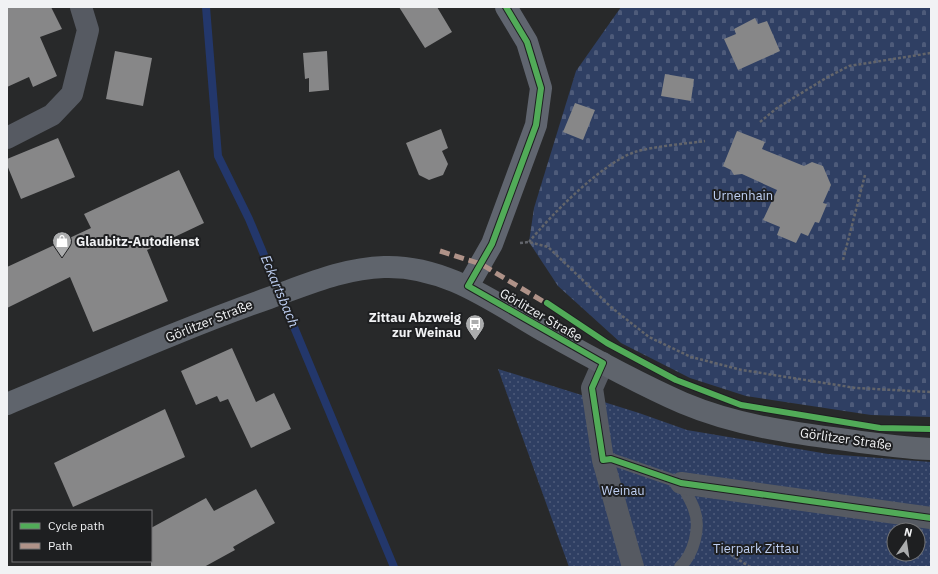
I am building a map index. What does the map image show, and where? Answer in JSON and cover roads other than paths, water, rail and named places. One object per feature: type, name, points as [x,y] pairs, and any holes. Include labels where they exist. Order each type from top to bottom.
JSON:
[{"type":"main road","name":"Görlitzer Straße","points":[[7,404],[239,308],[318,280],[359,268],[405,267],[442,275],[468,286],[603,363],[652,389],[712,415],[742,423],[816,436],[931,449]]},
{"type":"street","points":[[7,138],[52,115],[72,94],[88,30],[81,7]]},
{"type":"street","points":[[468,286],[492,244],[536,125],[541,88],[527,42],[506,7]]},
{"type":"street","points":[[603,363],[592,388],[603,460],[633,567]]},
{"type":"street","points":[[681,483],[931,518]]},
{"type":"lane","points":[[603,460],[611,459],[681,483],[694,510],[696,534],[688,560],[680,567]]},
{"type":"waterway","name":"Eckartsbach","points":[[206,7],[218,156],[249,219],[394,567]]},
{"type":"place","name":"Glaubitz-Autodienst","points":[[62,258]]},
{"type":"place","name":"Zittau Abzweig zur Weinau","points":[[475,341]]},
{"type":"park label","name":"Urnenhain","points":[[743,195]]},
{"type":"park label","name":"Weinau","points":[[623,490]]},
{"type":"park label","name":"Tierpark Zittau","points":[[756,548]]}]
